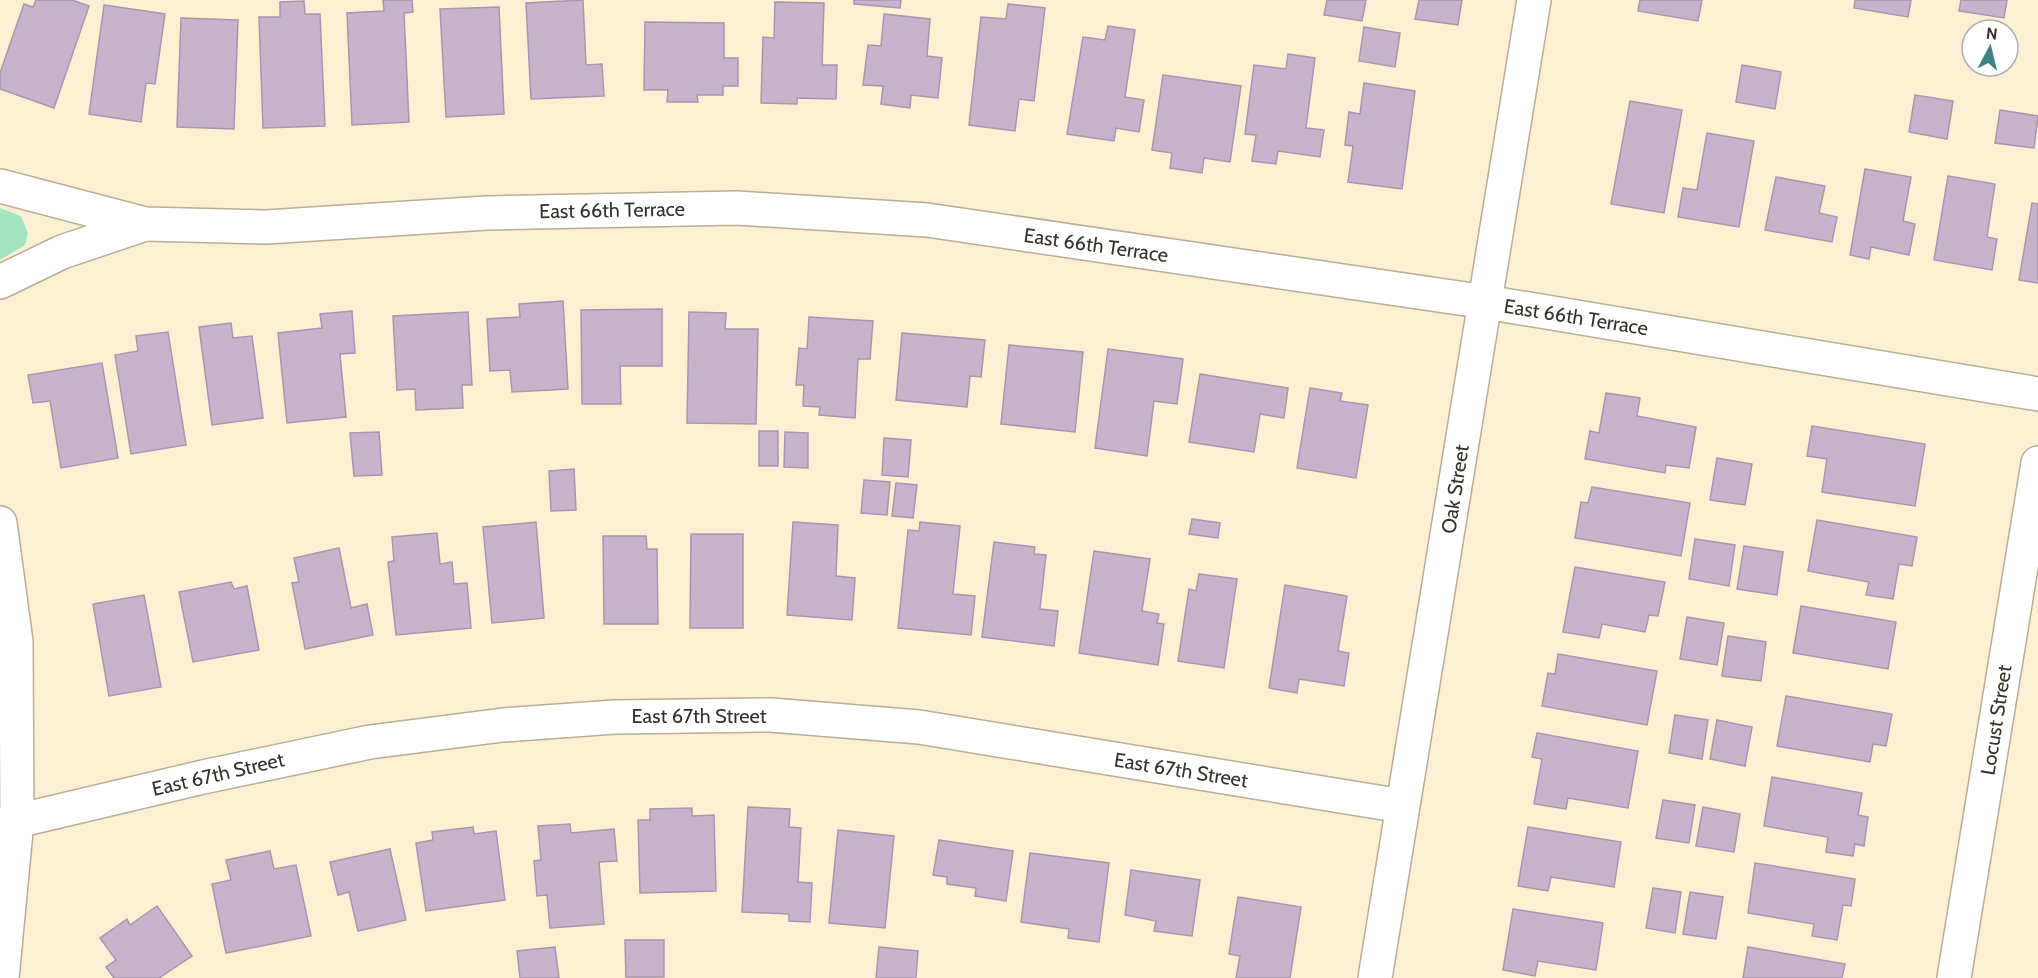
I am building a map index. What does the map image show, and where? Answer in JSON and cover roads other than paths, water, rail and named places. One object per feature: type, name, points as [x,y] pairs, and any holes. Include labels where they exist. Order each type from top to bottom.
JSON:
[{"type":"street","name":"Oak Street","points":[[1375,978],[1534,0]]},
{"type":"street","name":"East 66th Terrace","points":[[0,186],[145,224],[266,226],[487,213],[737,208],[927,220],[1486,302],[2038,393]]},
{"type":"street","name":"East 66th Terrace","points":[[0,282],[62,252],[145,224]]},
{"type":"street","name":"Locust Street","points":[[1954,978],[2038,463]]},
{"type":"street","points":[[0,523],[16,642],[2,978]]},
{"type":"street","name":"East 67th Street","points":[[9,823],[202,777],[370,741],[503,725],[637,716],[771,715],[919,727],[1402,806]]}]
